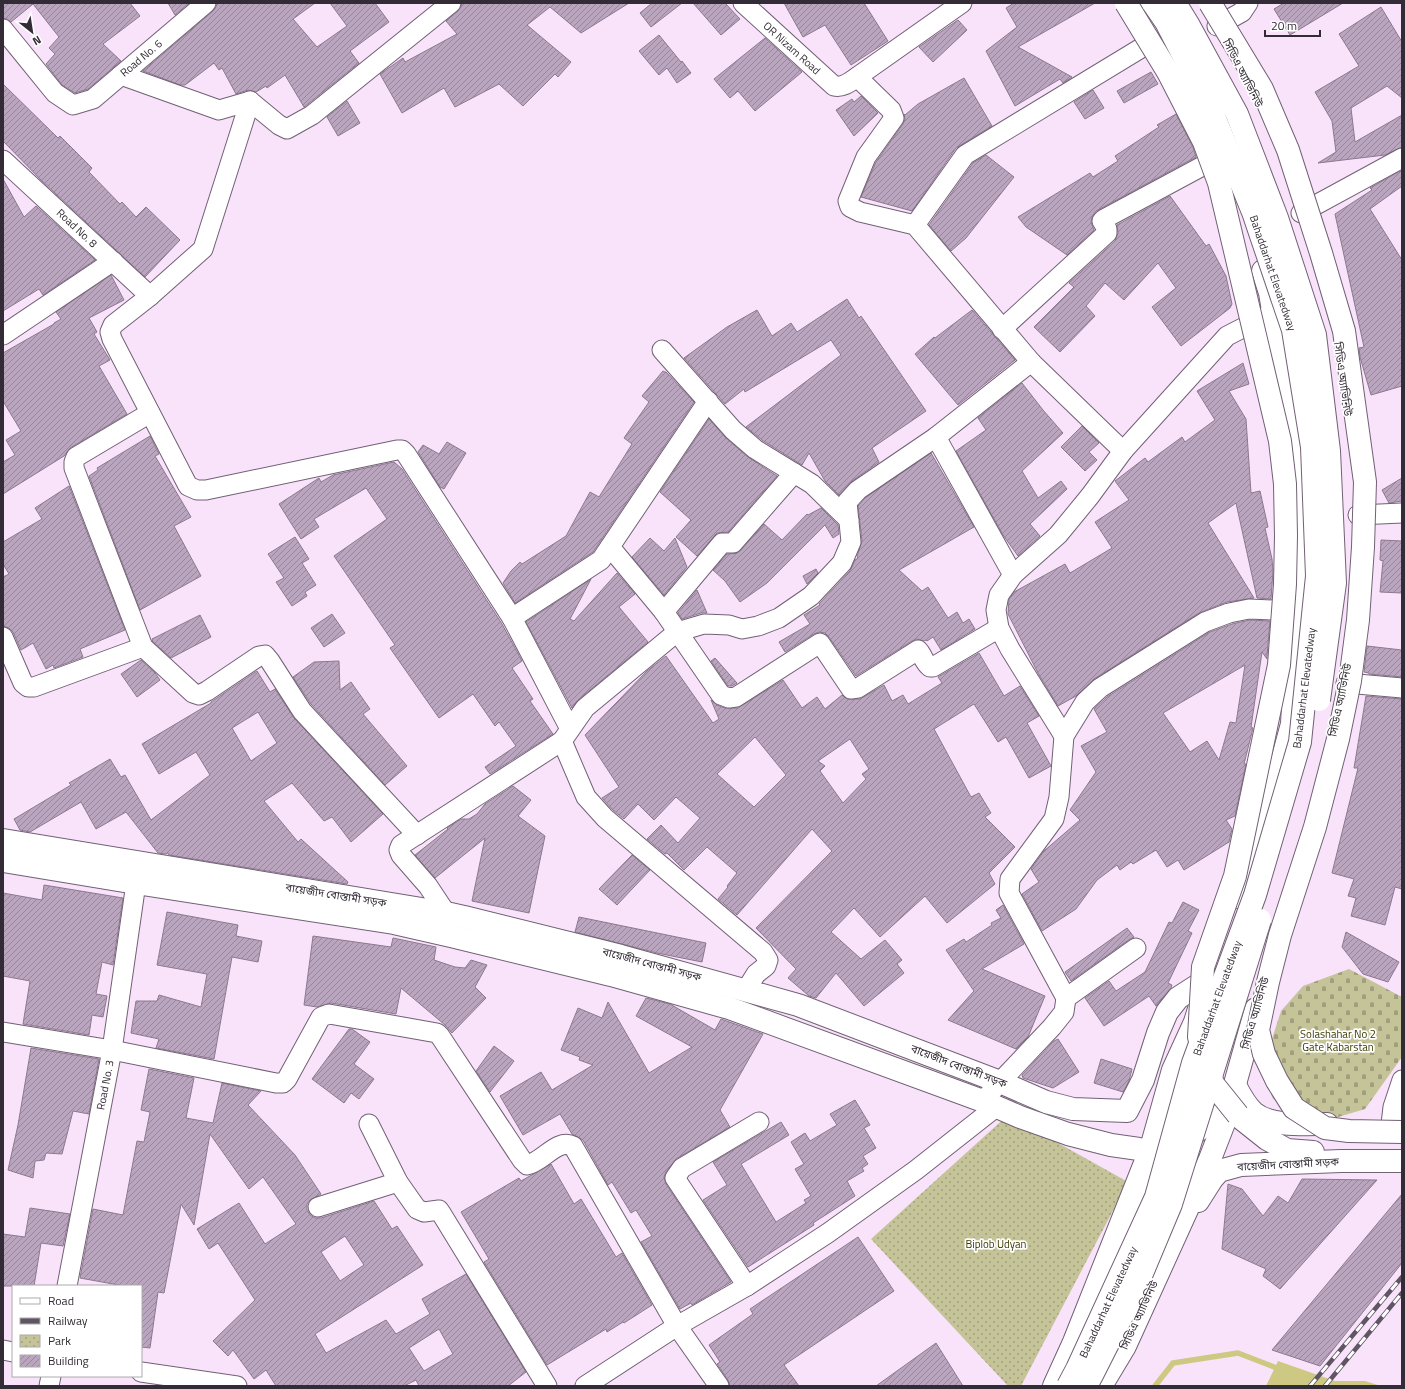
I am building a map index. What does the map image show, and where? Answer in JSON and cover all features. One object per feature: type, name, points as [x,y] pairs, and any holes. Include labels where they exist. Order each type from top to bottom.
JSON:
[{"type":"main road","points":[[1126,3],[1168,72],[1204,142],[1219,183],[1280,441],[1285,484],[1285,584],[1279,665],[1235,876],[1203,967],[1199,1037],[1213,1084],[1238,1115],[1267,1139],[1287,1150],[1350,1155],[1402,1155]]},
{"type":"main road","points":[[1054,1386],[1074,1342],[1151,1148],[1173,1070],[1195,1022],[1270,805],[1292,724],[1298,611],[1301,494],[1288,398],[1270,292],[1223,155],[1161,36],[1138,3]]},
{"type":"main road","name":"Bahaddarhat Elevatedway","points":[[1068,1386],[1156,1197],[1193,1063],[1254,895],[1300,742],[1317,576],[1312,447],[1293,330],[1252,212],[1211,109],[1166,22],[1153,3]]},
{"type":"main road","name":"Bahaddarhat Elevatedway","points":[[1086,1386],[1135,1290],[1171,1204],[1258,929],[1312,745],[1335,583],[1329,451],[1314,335],[1277,218],[1237,114],[1175,3]]},
{"type":"main road","name":"সিডিএ অ্যাভিনিউ","points":[[1101,1386],[1125,1346],[1210,1159],[1224,1123],[1319,791],[1346,683],[1352,641],[1358,500],[1338,340],[1285,157],[1229,42],[1202,3]]},
{"type":"main road","points":[[1210,3],[1262,89],[1288,150],[1322,253],[1344,330],[1365,482],[1363,547],[1358,613],[1350,681],[1338,739],[1315,827],[1280,935],[1258,1030],[1264,1054],[1294,1108],[1326,1128],[1349,1131],[1398,1127]]},
{"type":"main road","name":"বায়েজীদ বোস্তামী সড়ক","points":[[3,840],[446,913],[621,956],[798,1005],[1000,1082],[1046,1102],[1073,1109],[1127,1111],[1142,1080],[1158,1033],[1167,1012],[1178,998],[1209,978]]},
{"type":"main road","name":"বায়েজীদ বোস্তামী সড়ক","points":[[3,861],[394,923],[611,975],[729,1008],[1068,1134],[1111,1145],[1139,1150],[1178,1140],[1193,1134],[1228,1109]]},
{"type":"main road","points":[[1235,1085],[1240,1096],[1255,1114],[1272,1121],[1283,1123],[1398,1127]]},
{"type":"main road","points":[[1111,1145],[1126,1157],[1135,1170],[1137,1183]]},
{"type":"main road","name":"বায়েজীদ বোস্তামী সড়ক","points":[[1170,1248],[1181,1235],[1202,1193],[1219,1171],[1241,1165],[1342,1161],[1402,1161]]},
{"type":"street","name":"Road No. 6","points":[[3,29],[55,93],[73,105],[93,99],[206,3]]},
{"type":"street","points":[[250,101],[278,125],[287,129],[312,115],[452,3]]},
{"type":"street","name":"OR Nizam Road","points":[[743,3],[834,86],[839,87],[850,81]]},
{"type":"street","points":[[962,3],[850,81],[891,110],[894,118],[866,157],[848,202],[850,207],[860,212],[915,225],[1031,362],[1123,451]]},
{"type":"street","points":[[1217,26],[1242,12],[1248,3]]},
{"type":"street","points":[[915,225],[965,155],[1161,36]]},
{"type":"street","points":[[121,75],[219,110],[250,101]]},
{"type":"street","points":[[250,101],[203,249],[150,296],[113,325],[110,332],[112,339],[188,486],[197,490],[206,490],[402,450],[410,460],[512,618],[566,735],[586,797],[605,818],[763,952],[768,960],[766,966],[756,974],[746,990]]},
{"type":"street","points":[[1002,329],[1107,233],[1108,229],[1102,221],[1104,219],[1223,155]]},
{"type":"street","name":"Road No. 8","points":[[3,160],[150,296]]},
{"type":"street","points":[[1301,213],[1399,164]]},
{"type":"street","points":[[3,335],[113,261]]},
{"type":"street","points":[[1064,736],[1010,649],[999,628],[996,610],[999,595],[1013,575],[1058,535],[1090,496],[1123,451],[1227,336],[1273,313]]},
{"type":"street","points":[[662,350],[733,430],[754,449],[812,484],[849,520]]},
{"type":"street","points":[[446,913],[428,886],[401,855],[399,850],[401,845],[566,735],[586,708],[677,632],[704,624],[729,625],[742,629],[758,626],[778,618],[811,596],[842,563],[851,542],[847,502],[858,490],[936,436],[1031,362]]},
{"type":"street","points":[[512,618],[601,560],[708,401]]},
{"type":"street","points":[[150,413],[76,457],[74,462],[74,468],[143,647],[193,693],[199,695],[259,656],[265,655],[302,711],[417,835]]},
{"type":"street","points":[[936,436],[1013,575]]},
{"type":"street","points":[[664,612],[722,543],[733,543],[794,473]]},
{"type":"street","points":[[1358,515],[1402,513]]},
{"type":"street","points":[[610,547],[664,612],[721,695],[729,698],[736,697],[820,643],[852,689],[858,688],[918,650],[928,666],[933,667],[999,628]]},
{"type":"street","points":[[585,1386],[677,1326],[747,1286],[828,1233],[916,1170],[990,1104],[1000,1082],[1052,1027],[1064,1012],[1066,998],[1009,894],[1010,879],[1054,819],[1059,797],[1064,736],[1085,702],[1100,688],[1205,622],[1229,613],[1249,610],[1298,611]]},
{"type":"street","points":[[3,637],[23,683],[28,687],[34,687],[143,647]]},
{"type":"street","points":[[1346,683],[1402,688]]},
{"type":"street","name":"Road No. 3","points":[[67,1285],[112,1050],[136,883]]},
{"type":"street","points":[[1066,998],[1136,948]]},
{"type":"street","points":[[3,1032],[112,1050],[276,1083],[283,1083],[287,1079],[320,1017],[329,1014],[437,1033],[522,1160],[527,1164],[533,1164],[561,1145],[568,1144],[573,1146],[677,1326],[719,1386]]},
{"type":"street","points":[[1398,1127],[1393,1107],[1402,1080]]},
{"type":"street","points":[[747,1286],[675,1178],[682,1168],[759,1122]]},
{"type":"street","points":[[369,1124],[398,1182],[417,1208],[424,1212],[438,1210],[441,1213],[547,1386]]},
{"type":"street","points":[[318,1207],[398,1182]]},
{"type":"street","points":[[142,1372],[237,1386]]},
{"type":"green space","name":"Solashahar No 2 Gate Kabarstan","points":[[1349,969],[1402,997],[1402,1057],[1365,1109],[1335,1118],[1273,1099],[1262,1070],[1281,1011],[1303,986]]},
{"type":"green space","name":"Biplob Udyan","points":[[1008,1115],[1128,1182],[1021,1386],[1008,1386],[871,1239]]},
{"type":"shaded area","points":[[1278,1361],[1335,1381],[1365,1381],[1381,1386],[1266,1386]]},
{"type":"building","points":[[3,3],[130,3],[140,16],[103,44],[121,61],[88,89],[75,93],[62,85],[46,64],[55,54],[49,48],[59,37],[33,4],[11,22],[3,18]]},
{"type":"building","points":[[168,3],[189,3],[175,15]]},
{"type":"building","points":[[217,3],[315,3],[293,19],[317,47],[347,26],[330,3],[375,3],[389,22],[350,51],[359,63],[304,107],[285,75],[267,88],[266,86],[256,92],[248,90],[236,94],[222,68],[219,70],[214,63],[185,85],[180,85],[143,71],[213,11]]},
{"type":"building","points":[[462,3],[629,3],[581,33],[550,7],[527,25],[571,62],[558,77],[555,74],[523,106],[499,84],[455,107],[444,88],[402,113],[380,74],[403,58],[405,62],[457,34],[446,21],[458,11]]},
{"type":"building","points":[[652,3],[682,3],[651,27],[640,13]]},
{"type":"building","points":[[693,3],[725,3],[740,19],[721,35]]},
{"type":"building","points":[[784,3],[864,3],[888,41],[851,65],[825,25],[803,37]]},
{"type":"building","points":[[1014,3],[1095,3],[1018,47],[1072,77],[1063,83],[1060,79],[1015,106],[986,51],[1017,27],[1006,8]]},
{"type":"building","points":[[1284,3],[1343,3],[1290,35],[1274,9]]},
{"type":"building","points":[[1381,7],[1402,42],[1402,98],[1387,86],[1351,108],[1355,142],[1402,115],[1402,147],[1385,155],[1318,163],[1336,152],[1332,121],[1315,92],[1359,66],[1339,34]]},
{"type":"building","points":[[958,20],[967,30],[933,62],[919,47]]},
{"type":"building","points":[[659,35],[691,73],[677,83],[667,68],[659,75],[639,51]]},
{"type":"building","points":[[765,38],[802,72],[755,111],[738,91],[730,98],[714,79]]},
{"type":"building","points":[[1151,72],[1158,84],[1124,103],[1117,91]]},
{"type":"building","points":[[964,78],[992,126],[956,148],[912,211],[861,197],[876,162],[903,124],[905,119],[904,114],[905,115],[918,104]]},
{"type":"building","points":[[3,84],[58,138],[60,136],[92,168],[89,172],[120,204],[122,202],[136,217],[146,207],[180,240],[145,277],[41,180],[3,141]]},
{"type":"building","points":[[1093,90],[1104,108],[1085,119],[1074,102]]},
{"type":"building","points":[[861,96],[878,113],[854,136],[836,110],[852,99],[854,102]]},
{"type":"building","points":[[347,101],[360,123],[338,136],[327,117]]},
{"type":"building","points":[[1176,114],[1193,147],[1196,157],[1096,211],[1091,222],[1094,230],[1067,255],[1026,227],[1018,217],[1090,173],[1093,177],[1118,161],[1115,156],[1159,127],[1157,125]]},
{"type":"building","points":[[986,155],[1014,177],[966,238],[951,251],[929,225],[973,163]]},
{"type":"building","points":[[1402,171],[1402,186],[1370,209],[1402,260],[1402,386],[1371,395],[1360,357],[1359,348],[1364,347],[1335,214],[1372,190],[1370,188]]},
{"type":"building","points":[[3,179],[24,217],[36,206],[95,260],[43,295],[39,289],[3,311]]},
{"type":"building","points":[[1170,196],[1206,246],[1209,244],[1226,276],[1232,304],[1230,308],[1181,346],[1152,307],[1176,288],[1158,263],[1124,300],[1105,283],[1086,306],[1095,316],[1060,352],[1034,327],[1074,287],[1069,283],[1115,241],[1118,233],[1117,225]]},
{"type":"building","points":[[111,275],[124,300],[89,318],[97,332],[94,334],[110,360],[99,366],[127,414],[70,448],[64,456],[3,494],[3,462],[15,455],[6,440],[21,431],[3,401],[3,353],[61,319],[56,312]]},
{"type":"building","points":[[847,299],[859,318],[861,316],[926,411],[872,448],[879,462],[852,481],[839,495],[825,481],[809,453],[802,465],[762,440],[746,427],[841,355],[831,340],[745,392],[744,389],[725,404],[684,358],[727,327],[757,310],[772,336],[791,323],[797,332]]},
{"type":"building","points":[[972,310],[1015,360],[958,405],[915,354],[934,337],[935,338]]},
{"type":"building","points":[[1243,363],[1249,384],[1229,391],[1246,419],[1251,493],[1260,491],[1268,527],[1265,528],[1272,559],[1273,571],[1271,599],[1257,598],[1236,503],[1208,523],[1254,598],[1227,602],[1199,613],[1094,679],[1076,696],[1058,706],[1038,673],[1008,614],[1009,599],[1014,592],[1065,564],[1070,573],[1112,548],[1095,522],[1129,500],[1115,481],[1145,458],[1148,462],[1182,437],[1185,442],[1215,420],[1197,391]]},
{"type":"building","points":[[663,371],[666,372],[694,402],[593,552],[515,603],[503,583],[511,571],[520,562],[522,564],[566,536],[590,492],[599,497],[632,444],[624,438],[649,402],[642,396]]},
{"type":"building","points":[[1022,383],[1063,433],[1022,471],[1038,498],[1061,481],[1067,489],[1030,524],[1040,536],[1018,556],[1003,535],[956,451],[986,430],[978,418]]},
{"type":"building","points":[[709,419],[726,438],[748,457],[777,476],[728,532],[717,533],[697,556],[676,537],[691,520],[660,492]]},
{"type":"building","points":[[1082,426],[1099,443],[1089,452],[1097,460],[1085,471],[1061,447]]},
{"type":"building","points":[[150,436],[159,454],[155,456],[191,517],[174,526],[201,576],[140,610],[89,476],[98,470],[97,468]]},
{"type":"building","points":[[447,442],[466,453],[444,489],[440,487],[418,452],[423,445],[439,454]]},
{"type":"building","points":[[931,453],[974,527],[899,570],[922,591],[928,587],[948,618],[957,612],[963,623],[969,619],[975,629],[941,650],[933,637],[927,641],[917,639],[856,676],[825,633],[819,632],[814,634],[785,652],[779,642],[810,624],[804,615],[820,605],[819,604],[850,571],[855,560],[858,558],[857,556],[862,541],[858,506],[865,498]]},
{"type":"building","points":[[394,462],[402,469],[502,624],[522,661],[512,668],[533,699],[530,701],[553,734],[490,774],[485,767],[516,746],[499,722],[495,726],[473,694],[439,718],[390,648],[395,645],[334,556],[387,519],[366,488],[314,519],[319,527],[301,539],[279,504],[319,478],[321,482],[333,475]]},
{"type":"building","points":[[1402,478],[1402,501],[1389,503],[1382,490]]},
{"type":"building","points":[[69,486],[125,630],[80,649],[83,657],[54,668],[53,665],[46,669],[33,643],[21,650],[13,632],[9,628],[3,626],[3,577],[9,574],[3,564],[3,542],[42,519],[35,508]]},
{"type":"building","points":[[821,508],[838,525],[839,534],[833,538],[825,525],[767,583],[740,602],[725,581],[713,570],[727,554],[737,553],[741,550],[764,524],[782,540],[807,514],[808,515]]},
{"type":"building","points":[[295,537],[309,559],[302,563],[316,585],[305,592],[307,596],[292,606],[276,582],[284,578],[268,554]]},
{"type":"building","points":[[650,538],[664,551],[675,538],[687,567],[664,595],[632,557]]},
{"type":"building","points":[[1381,540],[1402,541],[1402,593],[1380,592],[1383,561],[1380,560]]},
{"type":"building","points":[[816,569],[818,573],[807,584],[803,576]]},
{"type":"building","points":[[617,573],[635,594],[619,607],[648,642],[578,700],[572,708],[526,622],[591,579],[570,619],[574,621]]},
{"type":"building","points":[[697,590],[707,613],[701,613],[682,619],[678,613]]},
{"type":"building","points":[[332,614],[345,633],[324,647],[311,628]]},
{"type":"building","points":[[200,615],[211,637],[171,658],[153,642],[152,639]]},
{"type":"building","points":[[1250,620],[1270,621],[1267,659],[1262,652],[1251,727],[1253,728],[1244,764],[1246,764],[1235,816],[1226,820],[1232,829],[1229,842],[1184,870],[1178,860],[1167,867],[1156,850],[1133,864],[1131,862],[1120,870],[1117,865],[1097,880],[1076,909],[1042,931],[1022,894],[1039,882],[1031,869],[1044,851],[1080,820],[1070,810],[1096,772],[1081,746],[1107,732],[1094,709],[1107,697],[1210,632],[1232,624]],"holes":[[[1245,665],[1236,723],[1230,722],[1219,760],[1207,741],[1190,752],[1163,713]]]},
{"type":"building","points":[[1367,646],[1402,650],[1402,677],[1369,674],[1364,672]]},
{"type":"building","points":[[979,653],[1004,696],[1020,686],[1039,716],[1027,723],[1051,766],[1029,778],[1006,737],[998,742],[974,704],[934,729],[971,797],[979,793],[991,813],[985,817],[1015,847],[989,873],[995,884],[947,923],[925,896],[880,937],[854,908],[831,932],[861,959],[885,940],[902,960],[897,964],[904,973],[864,1006],[836,973],[816,998],[809,996],[788,978],[796,969],[756,928],[832,851],[812,829],[737,915],[718,899],[737,873],[707,847],[684,870],[667,853],[665,854],[647,839],[661,825],[678,843],[700,818],[676,797],[654,820],[638,804],[624,819],[602,798],[619,787],[585,735],[647,671],[666,656],[713,723],[719,719],[711,700],[717,705],[725,708],[738,708],[783,680],[802,708],[817,697],[825,709],[842,695],[847,699],[860,699],[884,685],[892,701],[903,695],[908,704],[942,683],[938,677]],"holes":[[[755,737],[786,775],[754,807],[717,774]],[[850,739],[869,769],[862,774],[866,779],[843,803],[820,771],[825,766],[818,761]]]},
{"type":"building","points":[[715,658],[737,683],[732,686],[728,686],[711,661]]},
{"type":"building","points":[[141,660],[160,680],[137,697],[121,674]]},
{"type":"building","points":[[339,661],[340,690],[351,682],[370,709],[363,714],[407,766],[385,785],[311,704],[293,677],[314,662]]},
{"type":"building","points":[[257,671],[270,692],[275,689],[294,718],[383,814],[351,842],[332,817],[324,821],[292,783],[264,801],[298,842],[301,839],[348,882],[347,884],[169,855],[168,853],[158,853],[126,812],[96,829],[81,802],[30,832],[20,830],[14,819],[71,785],[69,783],[110,759],[121,777],[125,775],[151,820],[210,775],[196,752],[159,774],[142,744],[211,702]],"holes":[[[258,712],[277,743],[251,761],[232,728]]]},
{"type":"building","points":[[1366,696],[1402,699],[1402,889],[1395,887],[1385,925],[1351,916],[1356,898],[1348,896],[1354,879],[1332,873],[1358,768],[1354,768]]},
{"type":"building","points":[[513,786],[531,800],[518,816],[545,836],[529,913],[472,901],[485,838],[435,878],[415,855],[448,829],[447,828],[461,819],[469,819],[477,814],[485,804]]},
{"type":"building","points":[[632,855],[650,870],[617,905],[599,889]]},
{"type":"building","points":[[44,885],[123,898],[113,965],[102,962],[96,994],[107,996],[103,1017],[92,1015],[89,1035],[23,1024],[30,981],[3,976],[3,893],[42,900]]},
{"type":"building","points":[[1183,902],[1199,910],[1188,931],[1192,933],[1168,983],[1172,985],[1171,988],[1156,1006],[1149,996],[1104,1026],[1085,998],[1109,981],[1116,991],[1145,972],[1169,922],[1172,923]]},
{"type":"building","points":[[1003,905],[1024,944],[982,969],[1045,996],[1028,1037],[1016,1049],[948,1020],[974,991],[946,950],[964,939],[966,942],[992,925],[991,923],[1001,918],[996,910]]},
{"type":"building","points":[[167,912],[238,925],[236,936],[262,941],[258,962],[232,957],[214,1059],[156,1048],[159,1039],[131,1033],[136,1001],[157,1001],[159,995],[201,1007],[207,974],[157,965]]},
{"type":"building","points":[[579,917],[706,943],[702,962],[657,953],[575,932]]},
{"type":"building","points":[[1127,928],[1134,937],[1071,981],[1065,972]]},
{"type":"building","points":[[1346,932],[1399,962],[1388,982],[1363,974],[1342,947]]},
{"type":"building","points":[[313,936],[391,947],[393,938],[436,947],[434,960],[455,967],[465,968],[471,960],[487,965],[475,987],[486,998],[452,1033],[445,1025],[401,988],[396,1014],[331,1003],[317,1007],[304,1005]]},
{"type":"building","points":[[646,998],[670,1004],[715,1030],[721,1019],[763,1034],[720,1110],[730,1127],[676,1159],[664,1177],[666,1184],[731,1282],[692,1305],[691,1303],[680,1309],[641,1242],[652,1236],[636,1210],[631,1213],[612,1182],[608,1185],[583,1140],[572,1134],[560,1114],[523,1135],[500,1096],[541,1072],[552,1090],[593,1065],[579,1060],[580,1057],[561,1050],[578,1008],[602,1018],[608,1002],[649,1073],[692,1047],[636,1016]]},
{"type":"building","points":[[349,1029],[352,1029],[370,1042],[354,1064],[374,1079],[359,1099],[351,1093],[344,1103],[312,1079]]},
{"type":"building","points":[[1058,1039],[1079,1072],[1053,1088],[1023,1078],[1022,1075],[1054,1041]]},
{"type":"building","points":[[494,1046],[514,1061],[490,1092],[476,1071]]},
{"type":"building","points":[[31,1048],[99,1059],[89,1114],[73,1111],[62,1154],[46,1153],[44,1160],[35,1161],[33,1178],[8,1170],[18,1125]]},
{"type":"building","points":[[1101,1059],[1132,1069],[1129,1081],[1123,1092],[1094,1083]]},
{"type":"building","points":[[149,1069],[194,1078],[186,1118],[213,1123],[222,1083],[261,1091],[248,1105],[295,1155],[321,1194],[310,1200],[307,1204],[307,1210],[310,1215],[315,1218],[321,1218],[374,1201],[392,1229],[397,1226],[423,1265],[315,1334],[326,1353],[386,1320],[396,1334],[430,1314],[422,1299],[466,1274],[526,1372],[508,1386],[419,1386],[416,1380],[404,1386],[276,1386],[266,1370],[254,1379],[233,1350],[228,1356],[213,1341],[255,1300],[218,1243],[209,1249],[197,1229],[239,1203],[265,1244],[296,1224],[263,1177],[249,1189],[210,1134],[194,1225],[181,1204],[164,1293],[158,1292],[150,1348],[142,1347],[142,1285],[118,1285],[80,1278],[93,1209],[123,1215],[137,1141],[144,1142],[150,1112],[141,1110]],"holes":[[[345,1236],[364,1265],[340,1281],[321,1252]],[[439,1329],[453,1354],[424,1371],[409,1348]]]},
{"type":"building","points":[[855,1100],[870,1125],[864,1128],[876,1148],[863,1156],[868,1164],[862,1168],[864,1171],[847,1181],[855,1196],[813,1223],[814,1225],[748,1267],[703,1200],[727,1185],[713,1162],[781,1122],[789,1135],[741,1164],[776,1222],[806,1203],[804,1200],[811,1196],[795,1169],[804,1164],[791,1142],[805,1133],[810,1141],[837,1125],[830,1114]]},
{"type":"building","points":[[551,1164],[574,1204],[581,1199],[616,1257],[622,1253],[652,1305],[607,1332],[606,1329],[547,1365],[484,1262],[489,1259],[461,1212],[519,1178],[521,1181]]},
{"type":"building","points":[[1302,1179],[1377,1180],[1280,1289],[1263,1276],[1266,1269],[1222,1249],[1228,1184],[1242,1189],[1263,1216],[1278,1196],[1288,1203]]},
{"type":"building","points":[[1402,1194],[1402,1263],[1320,1366],[1272,1350]]},
{"type":"building","points":[[30,1208],[70,1214],[63,1246],[41,1243],[34,1285],[3,1286],[3,1234],[25,1237]]},
{"type":"building","points":[[858,1237],[894,1291],[784,1365],[799,1386],[730,1386],[728,1380],[717,1364],[720,1362],[709,1345],[753,1314],[750,1309]]},
{"type":"building","points":[[936,1343],[963,1386],[876,1386]]},
{"type":"waterway","points":[[1155,1386],[1173,1363],[1238,1353],[1282,1370]]},
{"type":"railway","points":[[1310,1386],[1402,1277]]},
{"type":"railway","points":[[1325,1386],[1402,1293]]}]
